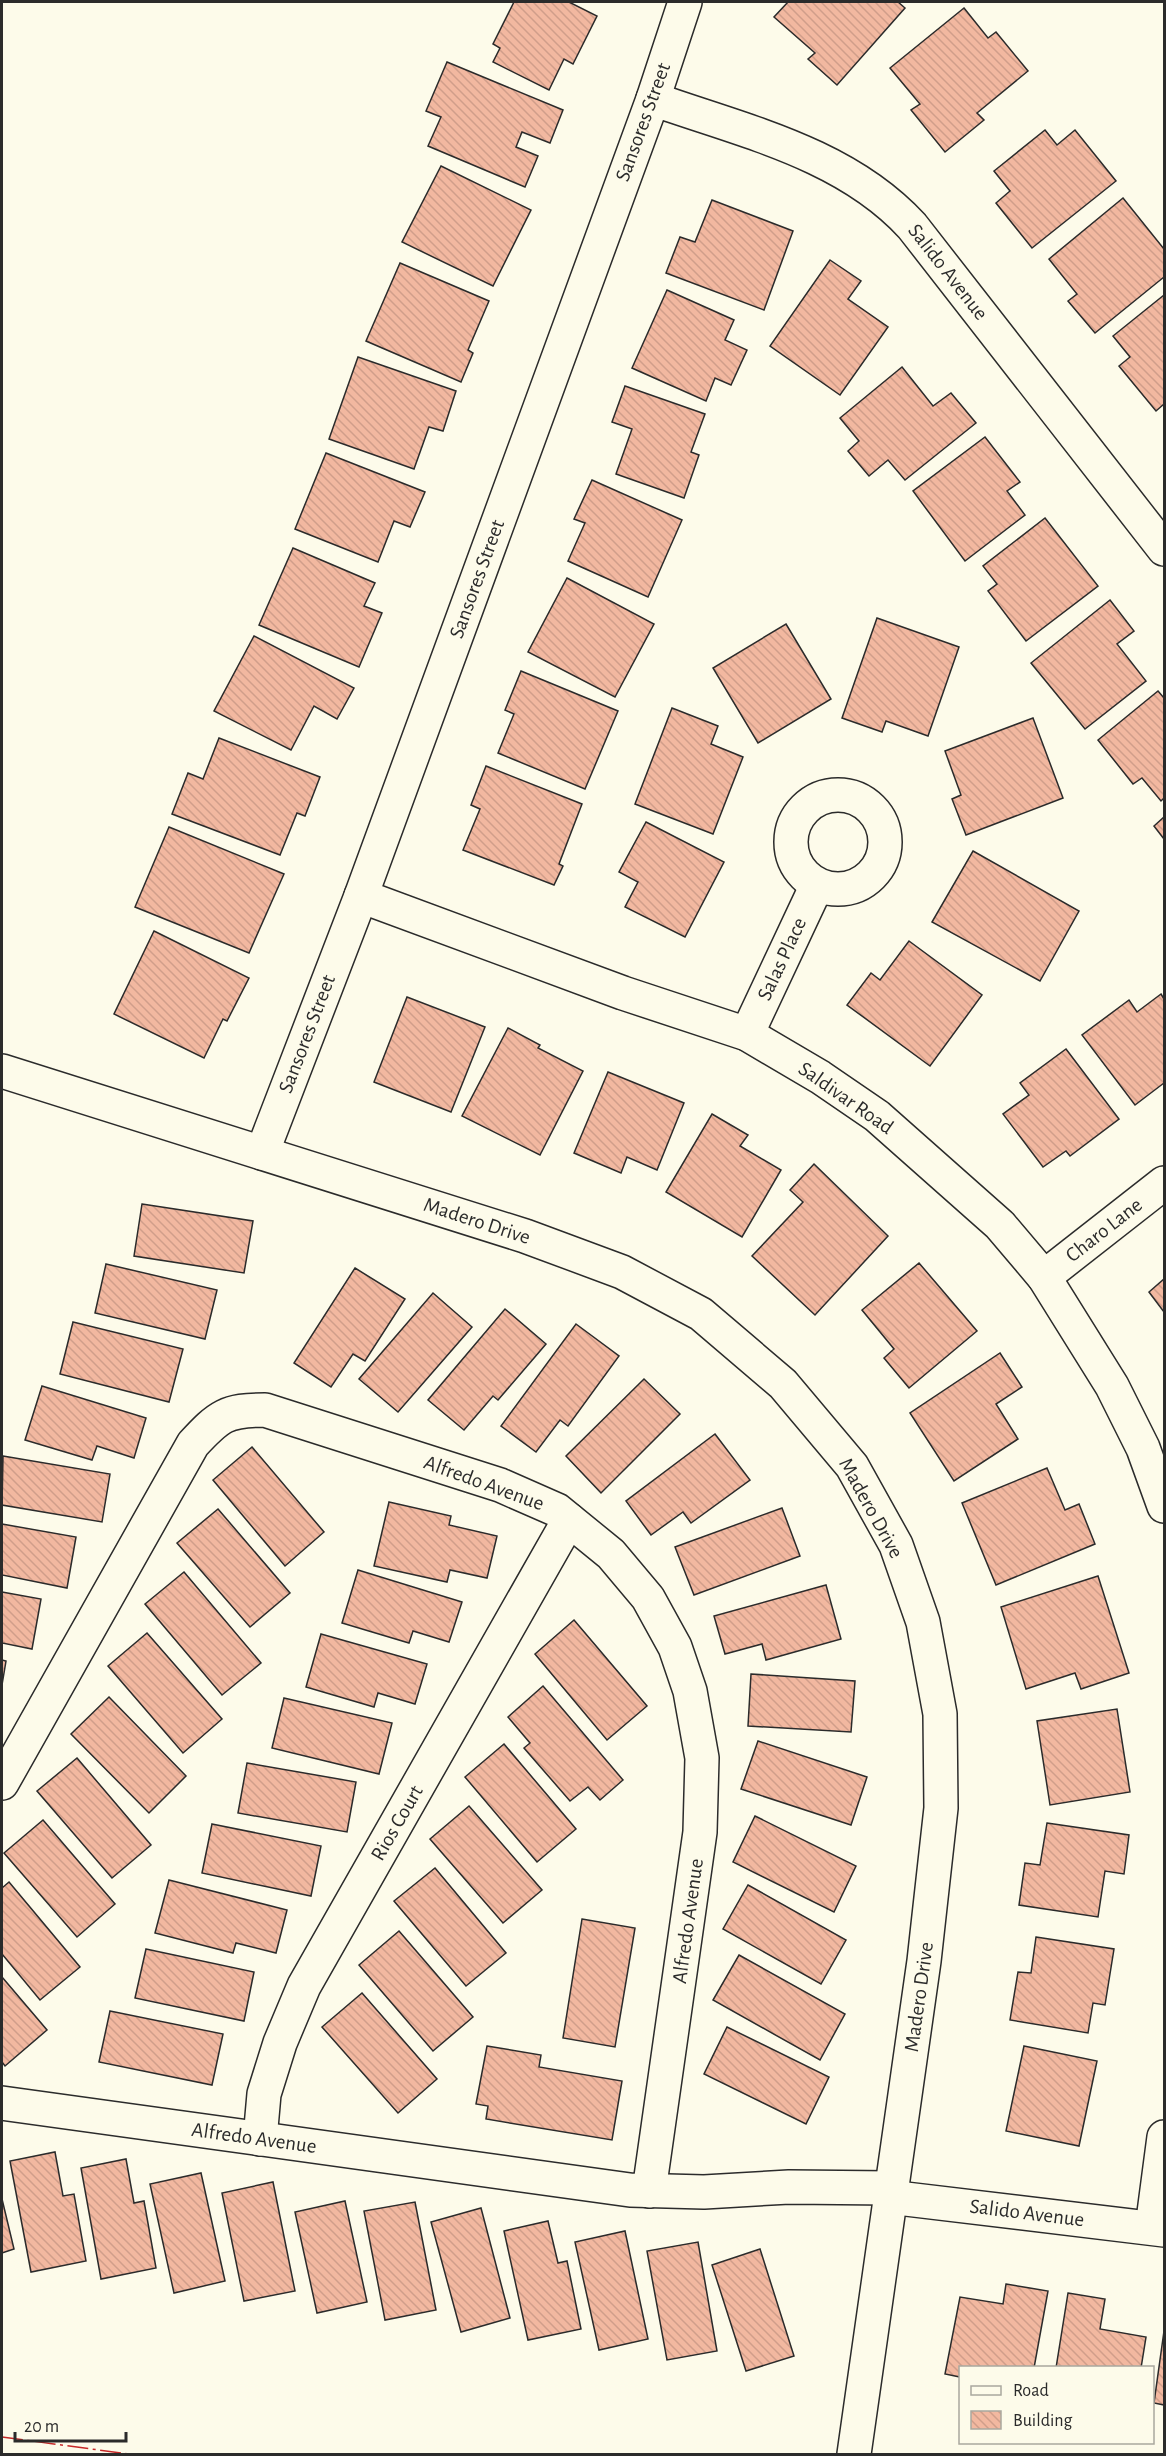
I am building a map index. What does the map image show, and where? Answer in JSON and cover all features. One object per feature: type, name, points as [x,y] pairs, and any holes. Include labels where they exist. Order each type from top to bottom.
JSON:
[{"type":"street","name":"Sansores Street","points":[[262,1153],[361,896],[652,99],[685,2]]},
{"type":"street","name":"Salido Avenue","points":[[652,99],[814,156],[874,190],[894,207],[912,226],[1164,549]]},
{"type":"street","name":"Salas Place","points":[[747,1034],[816,885]]},
{"type":"street","name":"Saldivar Road","points":[[361,896],[623,993],[747,1034],[820,1077],[877,1116],[1000,1225],[1044,1277],[1112,1386],[1143,1448],[1164,1506]]},
{"type":"street","name":"Madero Drive","points":[[2,1071],[525,1236],[622,1272],[701,1314],[783,1384],[852,1466],[896,1545],[923,1622],[940,1714],[940,1820],[924,1961],[854,2454]]},
{"type":"street","name":"Charo Lane","points":[[1044,1277],[1164,1183]]},
{"type":"street","name":"Alfredo Avenue","points":[[2,1783],[193,1444],[216,1419],[240,1410],[265,1410],[500,1485],[557,1510],[611,1554],[654,1607],[675,1647],[690,1691],[702,1758],[700,1832],[649,2191]]},
{"type":"street","name":"Rios Court","points":[[260,2139],[264,2094],[280,2043],[304,1986],[569,1520]]},
{"type":"street","name":"Alfredo Avenue","points":[[2,2103],[630,2190],[704,2192],[789,2187],[890,2193]]},
{"type":"street","points":[[1158,2229],[1164,2137]]},
{"type":"street","name":"Salido Avenue","points":[[890,2193],[1158,2229]]},
{"type":"building","points":[[514,2],[569,2],[597,16],[573,64],[564,59],[549,90],[493,62],[500,48],[493,44]]},
{"type":"building","points":[[788,2],[898,2],[905,8],[837,85],[808,59],[815,53],[774,17]]},
{"type":"building","points":[[964,8],[988,38],[996,32],[1028,71],[977,113],[984,120],[945,152],[911,110],[920,104],[890,68]]},
{"type":"building","points":[[447,62],[563,110],[550,143],[522,132],[516,147],[538,156],[525,187],[428,146],[441,117],[426,111]]},
{"type":"building","points":[[1045,130],[1057,145],[1075,130],[1116,181],[1032,248],[996,203],[1010,191],[994,171]]},
{"type":"building","points":[[441,166],[531,210],[493,286],[402,242]]},
{"type":"building","points":[[1123,198],[1164,249],[1164,277],[1095,333],[1068,301],[1077,294],[1049,259]]},
{"type":"building","points":[[712,200],[793,231],[764,310],[666,273],[680,237],[695,242]]},
{"type":"building","points":[[830,260],[861,281],[848,299],[888,327],[840,395],[770,346]]},
{"type":"building","points":[[400,263],[489,301],[468,350],[473,353],[461,382],[366,341]]},
{"type":"building","points":[[667,290],[734,320],[725,340],[747,350],[731,385],[715,378],[706,401],[632,368]]},
{"type":"building","points":[[1164,295],[1164,404],[1156,411],[1119,366],[1130,357],[1113,336]]},
{"type":"building","points":[[358,357],[456,391],[443,431],[429,427],[414,469],[329,439]]},
{"type":"building","points":[[902,367],[933,406],[951,393],[976,423],[905,480],[888,460],[869,476],[848,451],[859,441],[840,418]]},
{"type":"building","points":[[625,386],[705,414],[691,452],[699,455],[684,498],[616,474],[632,429],[612,422]]},
{"type":"building","points":[[985,437],[1020,482],[1007,491],[1025,515],[965,561],[913,491]]},
{"type":"building","points":[[326,453],[425,492],[410,527],[394,521],[378,562],[295,529]]},
{"type":"building","points":[[592,480],[682,520],[648,597],[568,561],[585,523],[574,519]]},
{"type":"building","points":[[1045,518],[1098,586],[1026,641],[988,591],[997,584],[983,566]]},
{"type":"building","points":[[293,548],[375,583],[364,606],[382,613],[359,667],[259,625]]},
{"type":"building","points":[[567,578],[654,624],[615,697],[528,652]]},
{"type":"building","points":[[1110,600],[1134,631],[1117,644],[1146,681],[1085,729],[1031,663]]},
{"type":"building","points":[[877,618],[959,647],[928,736],[886,721],[882,732],[842,718]]},
{"type":"building","points":[[786,624],[831,699],[758,743],[713,668]]},
{"type":"building","points":[[254,636],[354,688],[337,719],[314,706],[291,750],[214,711]]},
{"type":"building","points":[[521,671],[618,711],[585,789],[498,753],[514,714],[505,710]]},
{"type":"building","points":[[1158,691],[1164,698],[1164,798],[1161,801],[1142,778],[1133,784],[1098,740]]},
{"type":"building","points":[[672,708],[718,726],[711,744],[743,757],[713,834],[635,804]]},
{"type":"building","points":[[1033,718],[1063,798],[966,835],[952,799],[961,795],[945,751]]},
{"type":"building","points":[[219,738],[320,777],[305,816],[297,813],[280,855],[172,814],[188,773],[203,779]]},
{"type":"building","points":[[486,766],[582,804],[559,864],[563,866],[554,885],[463,850],[480,809],[471,805]]},
{"type":"building","points":[[1164,817],[1164,839],[1154,826]]},
{"type":"building","points":[[646,822],[724,862],[685,937],[625,907],[638,882],[619,872]]},
{"type":"building","points":[[169,827],[284,874],[249,953],[135,907]]},
{"type":"building","points":[[973,851],[1079,911],[1040,981],[932,922]]},
{"type":"building","points":[[154,931],[249,978],[227,1021],[223,1019],[204,1058],[114,1014]]},
{"type":"building","points":[[909,941],[982,995],[930,1066],[847,1005],[871,973],[880,980]]},
{"type":"building","points":[[1161,994],[1164,999],[1164,1083],[1135,1105],[1082,1035],[1129,1000],[1137,1012]]},
{"type":"building","points":[[407,997],[485,1027],[451,1112],[374,1082]]},
{"type":"building","points":[[508,1028],[540,1045],[538,1048],[583,1071],[540,1155],[462,1116]]},
{"type":"building","points":[[1066,1049],[1119,1119],[1070,1156],[1066,1151],[1043,1167],[1003,1114],[1029,1095],[1020,1083]]},
{"type":"building","points":[[608,1072],[684,1103],[657,1170],[627,1157],[621,1173],[574,1153]]},
{"type":"building","points":[[712,1114],[748,1135],[740,1146],[781,1170],[742,1237],[666,1192]]},
{"type":"building","points":[[814,1164],[888,1236],[815,1315],[752,1256],[803,1202],[790,1190]]},
{"type":"building","points":[[142,1204],[253,1221],[244,1273],[134,1256]]},
{"type":"building","points":[[919,1263],[977,1331],[909,1388],[884,1358],[894,1349],[862,1310]]},
{"type":"building","points":[[106,1264],[217,1290],[205,1339],[95,1313]]},
{"type":"building","points":[[355,1268],[405,1299],[365,1361],[353,1354],[331,1387],[294,1363]]},
{"type":"building","points":[[1164,1279],[1164,1312],[1149,1292]]},
{"type":"building","points":[[433,1293],[472,1327],[398,1412],[359,1379]]},
{"type":"building","points":[[505,1309],[546,1344],[498,1400],[493,1396],[464,1430],[428,1400]]},
{"type":"building","points":[[73,1322],[183,1349],[169,1402],[60,1374]]},
{"type":"building","points":[[576,1324],[619,1356],[568,1426],[560,1420],[536,1452],[501,1426]]},
{"type":"building","points":[[1000,1353],[1022,1387],[996,1404],[1018,1439],[954,1481],[910,1413]]},
{"type":"building","points":[[644,1379],[680,1414],[601,1493],[566,1456]]},
{"type":"building","points":[[42,1386],[146,1418],[134,1458],[97,1446],[92,1460],[25,1440]]},
{"type":"building","points":[[715,1434],[750,1480],[691,1523],[683,1512],[651,1535],[626,1501]]},
{"type":"building","points":[[252,1447],[324,1532],[285,1566],[213,1480]]},
{"type":"building","points":[[3,1456],[110,1474],[102,1522],[2,1505]]},
{"type":"building","points":[[1047,1468],[1065,1510],[1079,1504],[1095,1544],[996,1585],[962,1503]]},
{"type":"building","points":[[389,1502],[451,1516],[449,1525],[497,1536],[487,1578],[450,1570],[447,1582],[374,1566]]},
{"type":"building","points":[[782,1508],[800,1556],[694,1595],[675,1547]]},
{"type":"building","points":[[218,1509],[290,1593],[250,1627],[177,1543]]},
{"type":"building","points":[[2,1524],[76,1537],[67,1588],[2,1575]]},
{"type":"building","points":[[358,1570],[462,1602],[449,1642],[413,1631],[409,1643],[342,1623]]},
{"type":"building","points":[[184,1572],[261,1663],[222,1695],[145,1604]]},
{"type":"building","points":[[1098,1576],[1129,1673],[1081,1689],[1075,1673],[1026,1689],[1001,1607]]},
{"type":"building","points":[[826,1585],[841,1639],[766,1660],[762,1644],[725,1654],[714,1616]]},
{"type":"building","points":[[2,1592],[41,1599],[32,1649],[2,1643]]},
{"type":"building","points":[[574,1620],[647,1706],[607,1740],[535,1654]]},
{"type":"building","points":[[147,1633],[222,1719],[183,1753],[108,1666]]},
{"type":"building","points":[[321,1634],[427,1664],[415,1704],[378,1693],[374,1707],[306,1687]]},
{"type":"building","points":[[2,1660],[6,1661],[2,1685]]},
{"type":"building","points":[[751,1674],[855,1681],[851,1732],[748,1726]]},
{"type":"building","points":[[543,1686],[623,1780],[600,1800],[588,1787],[570,1801],[524,1748],[530,1743],[508,1717]]},
{"type":"building","points":[[109,1697],[186,1776],[149,1813],[71,1734]]},
{"type":"building","points":[[284,1698],[392,1723],[379,1774],[272,1748]]},
{"type":"building","points":[[1117,1709],[1130,1792],[1050,1805],[1037,1721]]},
{"type":"building","points":[[758,1741],[867,1777],[851,1825],[741,1789]]},
{"type":"building","points":[[504,1744],[576,1829],[537,1862],[465,1777]]},
{"type":"building","points":[[77,1758],[151,1845],[112,1878],[37,1791]]},
{"type":"building","points":[[247,1763],[356,1782],[347,1832],[238,1813]]},
{"type":"building","points":[[469,1806],[542,1890],[503,1923],[430,1839]]},
{"type":"building","points":[[755,1816],[856,1866],[834,1912],[733,1862]]},
{"type":"building","points":[[43,1820],[115,1904],[77,1937],[4,1853]]},
{"type":"building","points":[[1047,1823],[1129,1835],[1124,1874],[1105,1871],[1098,1917],[1019,1905],[1025,1863],[1040,1865]]},
{"type":"building","points":[[212,1824],[321,1846],[311,1896],[202,1873]]},
{"type":"building","points":[[435,1868],[506,1953],[466,1986],[394,1901]]},
{"type":"building","points":[[169,1880],[287,1910],[276,1953],[236,1943],[233,1953],[155,1933]]},
{"type":"building","points":[[9,1882],[80,1967],[40,2000],[2,1954],[2,1888]]},
{"type":"building","points":[[748,1885],[846,1940],[821,1984],[723,1929]]},
{"type":"building","points":[[582,1919],[635,1928],[615,2047],[563,2038]]},
{"type":"building","points":[[399,1931],[473,2017],[433,2051],[359,1965]]},
{"type":"building","points":[[1036,1937],[1114,1949],[1105,2005],[1093,2003],[1088,2033],[1010,2020],[1018,1972],[1031,1973]]},
{"type":"building","points":[[146,1949],[254,1972],[244,2021],[135,1998]]},
{"type":"building","points":[[739,1955],[845,2014],[820,2060],[713,2000]]},
{"type":"building","points":[[2,1977],[47,2030],[5,2066],[2,2062]]},
{"type":"building","points":[[362,1993],[437,2079],[398,2113],[322,2027]]},
{"type":"building","points":[[110,2011],[223,2034],[212,2085],[99,2062]]},
{"type":"building","points":[[727,2027],[829,2077],[806,2124],[704,2074]]},
{"type":"building","points":[[487,2046],[541,2055],[539,2067],[622,2081],[612,2140],[486,2119],[488,2106],[476,2104]]},
{"type":"building","points":[[1024,2046],[1097,2061],[1079,2146],[1006,2131]]},
{"type":"building","points":[[55,2152],[63,2196],[74,2194],[86,2261],[31,2272],[10,2161]]},
{"type":"building","points":[[126,2159],[134,2203],[144,2201],[156,2268],[101,2279],[81,2168]]},
{"type":"building","points":[[201,2173],[225,2281],[174,2293],[150,2184]]},
{"type":"building","points":[[273,2182],[295,2291],[244,2301],[222,2193]]},
{"type":"building","points":[[2,2199],[14,2249],[2,2253]]},
{"type":"building","points":[[345,2201],[367,2302],[317,2313],[295,2212]]},
{"type":"building","points":[[415,2202],[436,2310],[385,2320],[364,2211]]},
{"type":"building","points":[[481,2208],[510,2318],[461,2332],[431,2222]]},
{"type":"building","points":[[548,2221],[558,2263],[567,2261],[581,2329],[528,2340],[504,2231]]},
{"type":"building","points":[[625,2231],[648,2339],[599,2350],[575,2242]]},
{"type":"building","points":[[698,2242],[717,2351],[667,2360],[647,2251]]},
{"type":"building","points":[[760,2249],[794,2356],[746,2371],[712,2265]]},
{"type":"building","points":[[1006,2284],[1048,2291],[1034,2366],[959,2366],[959,2377],[945,2374],[960,2297],[1003,2304]]},
{"type":"building","points":[[1068,2293],[1105,2299],[1100,2329],[1146,2337],[1141,2366],[1056,2366]]},
{"type":"building","points":[[1164,2331],[1164,2405],[1154,2403]]},
{"type":"power","points":[[2,2437],[129,2454]]}]
